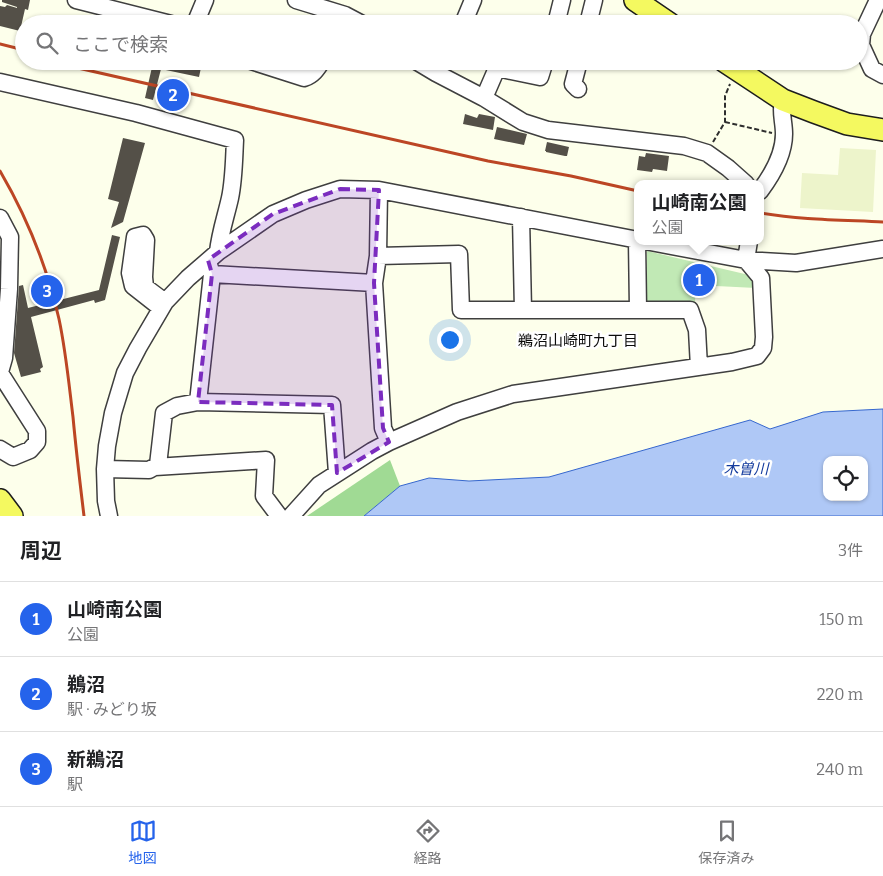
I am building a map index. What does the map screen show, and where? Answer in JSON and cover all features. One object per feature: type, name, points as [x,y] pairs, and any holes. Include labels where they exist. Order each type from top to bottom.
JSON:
[{"type":"main road","points":[[635,0],[657,15]]},
{"type":"main road","points":[[737,70],[784,100],[847,124],[883,130]]},
{"type":"street","points":[[76,0],[135,15]]},
{"type":"street","points":[[198,15],[204,0]]},
{"type":"street","points":[[296,0],[345,13]]},
{"type":"street","points":[[467,15],[473,0]]},
{"type":"street","points":[[558,15],[562,0]]},
{"type":"street","points":[[590,15],[594,0]]},
{"type":"street","points":[[868,21],[878,0]]},
{"type":"street","points":[[868,59],[872,69],[883,75]]},
{"type":"street","points":[[279,70],[304,78],[310,76],[314,70]]},
{"type":"street","points":[[443,70],[523,122],[548,130],[684,146],[707,153],[742,180]]},
{"type":"street","points":[[484,98],[496,70]]},
{"type":"street","points":[[507,70],[540,77],[542,70]]},
{"type":"street","points":[[577,70],[573,84],[578,89]]},
{"type":"street","points":[[0,82],[136,113],[234,140],[234,170],[230,198],[212,262],[198,402]]},
{"type":"street","points":[[764,186],[772,175],[781,152],[784,135],[781,107],[784,100]]},
{"type":"street","points":[[109,516],[106,501],[105,469],[107,446],[113,413],[125,373],[138,348],[163,305],[188,278],[212,262],[273,214],[306,200],[340,189],[379,190],[634,239]]},
{"type":"street","points":[[379,190],[378,256],[374,282],[383,428],[389,442]]},
{"type":"street","points":[[521,217],[523,310]]},
{"type":"street","points":[[0,218],[10,237],[9,289],[4,358],[0,372],[37,431],[38,442],[30,450],[13,457],[0,449]]},
{"type":"street","points":[[638,245],[638,309]]},
{"type":"street","points":[[666,245],[746,260],[796,263],[883,249]]},
{"type":"street","points":[[291,516],[319,485],[372,451],[457,412],[513,394],[732,362],[757,356],[763,348],[764,337],[761,278],[746,260],[748,245]]},
{"type":"street","points":[[378,256],[460,254],[462,310],[690,310],[697,330],[699,367]]},
{"type":"street","points":[[212,262],[374,282]]},
{"type":"street","points":[[105,469],[149,470],[158,465],[164,413],[177,406],[198,402],[332,405],[337,473]]},
{"type":"street","points":[[154,467],[266,460],[264,496],[279,516]]},
{"type":"path","points":[[707,153],[725,122],[725,96],[732,80],[732,70]]},
{"type":"path","points":[[725,122],[784,135]]},
{"type":"highlighted area","points":[[340,189],[379,190],[374,283],[383,428],[389,442],[337,473],[332,405],[198,402],[212,274],[208,260],[273,214]]},
{"type":"green space","points":[[840,148],[876,150],[873,212],[800,208],[802,173],[838,175]]},
{"type":"green space","points":[[647,251],[749,275],[756,288],[696,285],[695,302],[646,302]]},
{"type":"green space","points":[[390,460],[400,486],[364,516],[307,516]]},
{"type":"water","name":"木曽川","points":[[883,409],[883,516],[364,516],[400,486],[429,478],[469,481],[549,477],[750,420],[770,429],[823,412]]},
{"type":"building","points":[[2,0],[30,0],[28,10],[25,9],[24,15],[15,15],[15,30],[0,26],[0,6],[5,7],[7,5],[17,8],[2,2]]},
{"type":"building","points":[[151,70],[161,70],[153,100],[145,98]]},
{"type":"building","points":[[166,70],[200,70],[199,77]]},
{"type":"building","points":[[465,114],[477,118],[479,114],[495,117],[493,130],[463,124]]},
{"type":"building","points":[[497,127],[527,134],[524,145],[494,139]]},
{"type":"building","points":[[123,138],[145,143],[123,222],[111,228],[119,202],[108,199]]},
{"type":"building","points":[[547,142],[569,147],[567,156],[546,152]]},
{"type":"building","points":[[646,153],[669,156],[667,171],[653,169],[652,172],[637,170],[639,156],[645,157]]},
{"type":"building","points":[[112,235],[120,237],[105,300],[95,303],[94,300],[31,317],[43,367],[40,369],[41,372],[21,377],[14,353],[19,286],[23,285],[28,308],[99,290]]},
{"type":"railway","points":[[0,44],[15,48]]},
{"type":"railway","points":[[87,70],[488,161],[571,176],[634,190]]},
{"type":"railway","points":[[0,171],[19,206],[35,243],[49,280],[59,319],[64,344],[84,516]]},
{"type":"railway","points":[[764,214],[883,222]]},
{"type":"place","name":"鵜沼","points":[[173,95]]},
{"type":"place","name":"山崎南公園","points":[[699,280]]},
{"type":"place","name":"新鵜沼","points":[[47,291]]},
{"type":"district","name":"鵜沼山崎町九丁目","points":[[578,341]]}]
